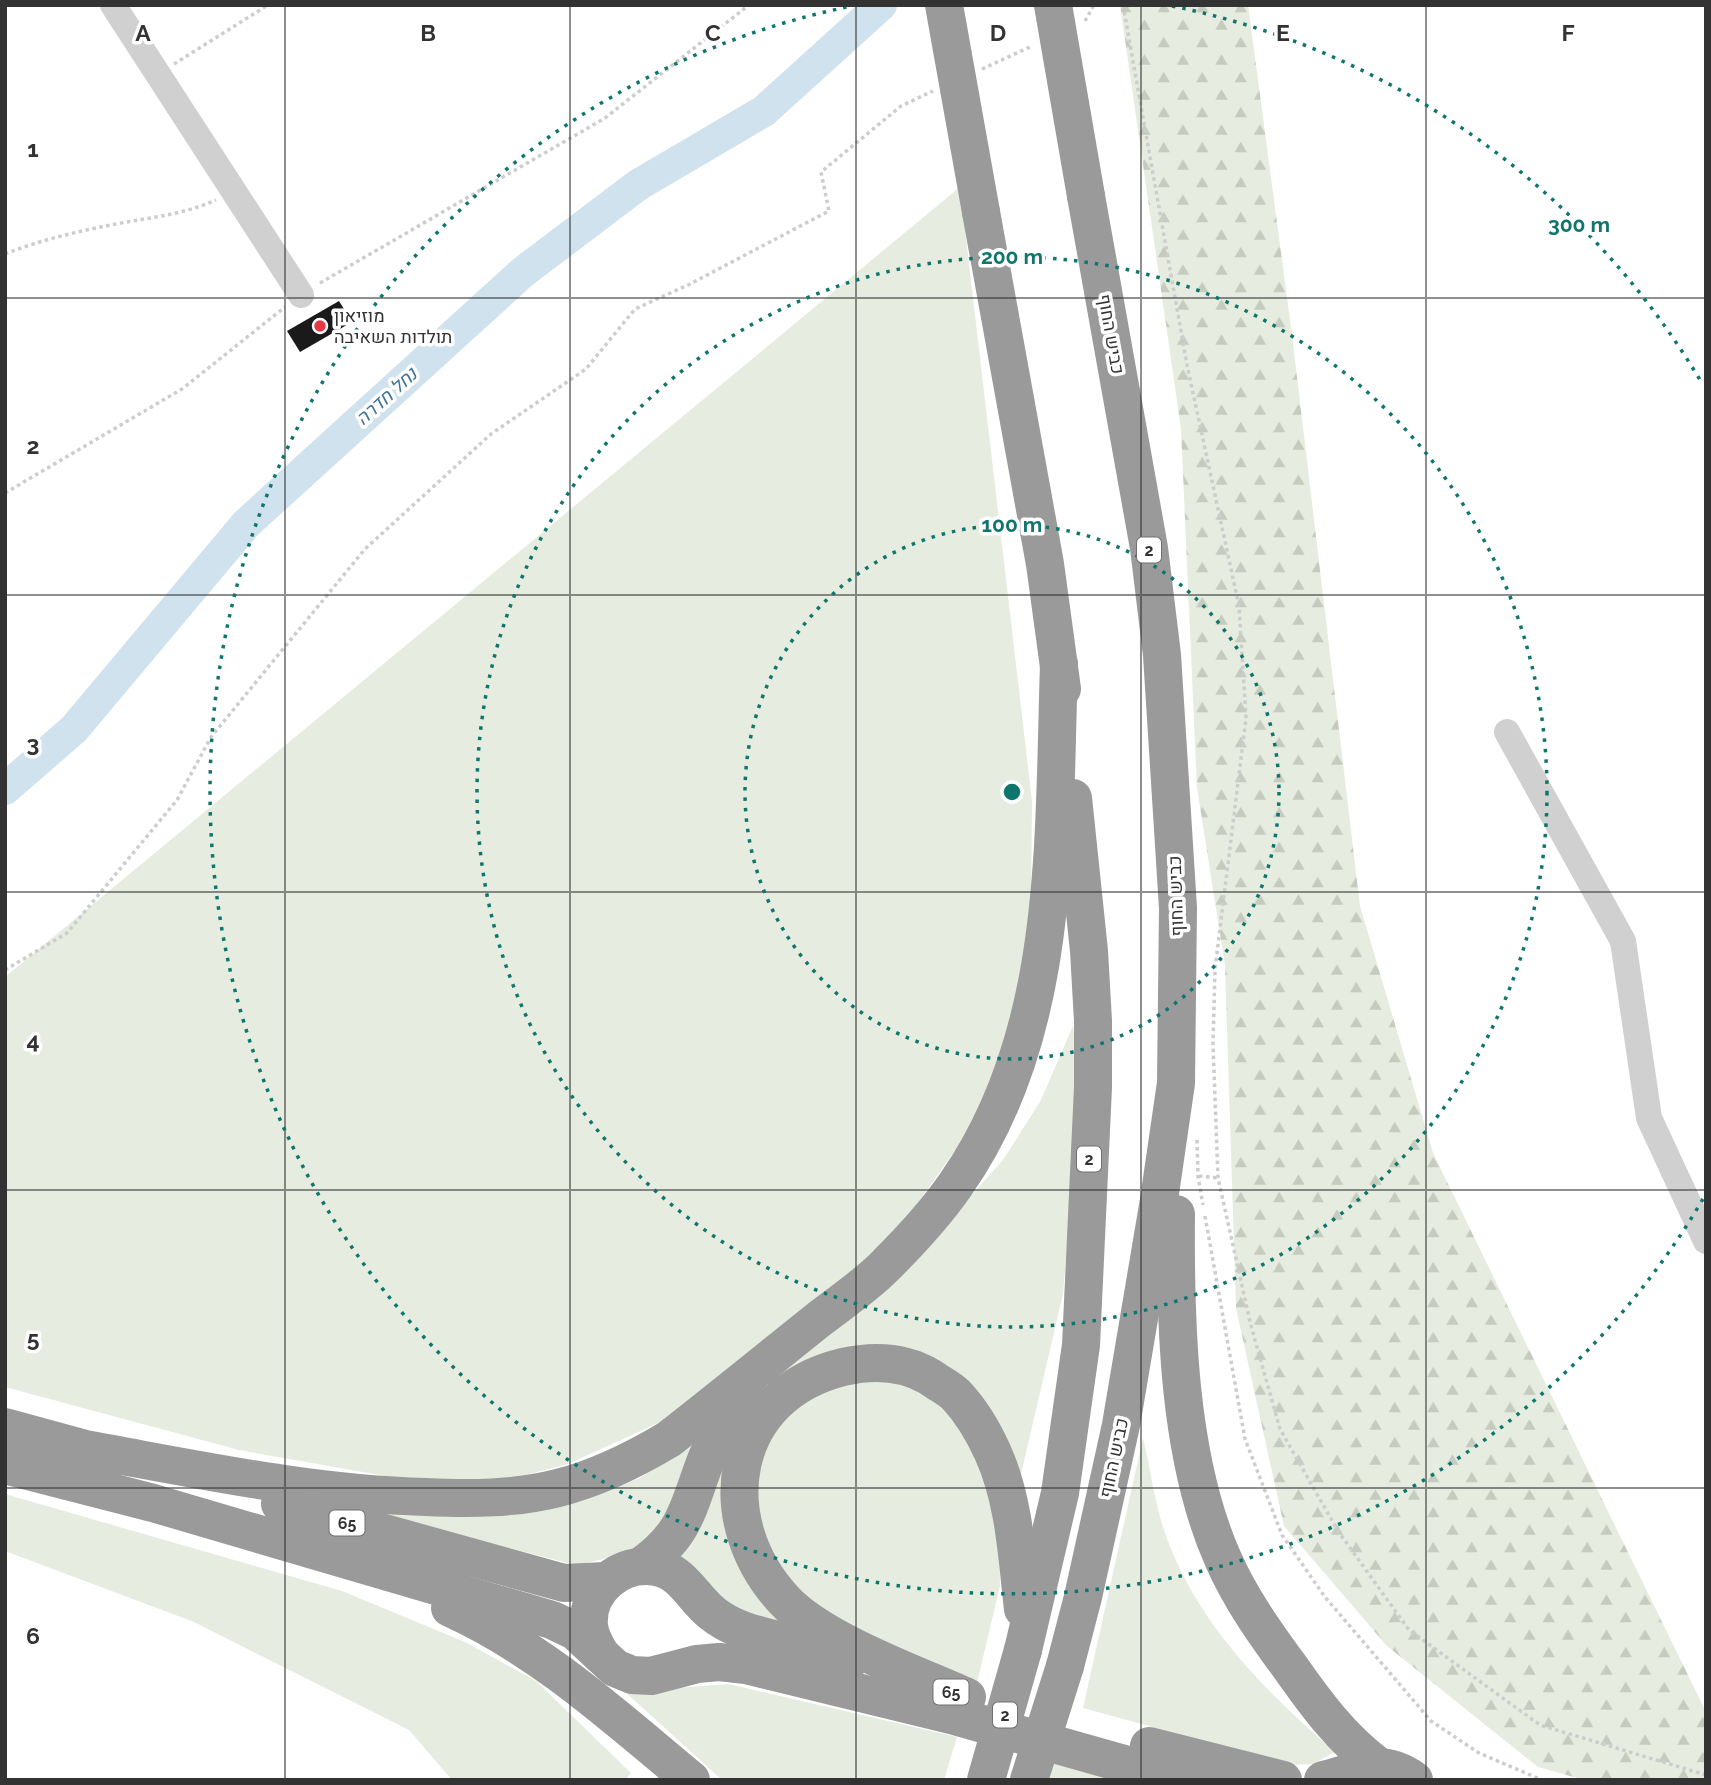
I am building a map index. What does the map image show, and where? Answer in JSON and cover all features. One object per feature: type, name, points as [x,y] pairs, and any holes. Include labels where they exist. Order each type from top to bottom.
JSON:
[{"type":"highway","name":"2","points":[[944,5],[1045,564],[1059,664],[1089,951],[1093,1021],[1093,1087],[1081,1345],[1075,1395],[1060,1493],[1024,1644],[986,1780]]},
{"type":"highway","name":"כביש החוף","points":[[1029,1780],[1065,1666],[1083,1597],[1121,1426],[1176,1083],[1178,908],[1162,655],[1149,548],[1086,195],[1069,14]]},
{"type":"highway","points":[[90,1450],[332,1491],[461,1498],[531,1493],[557,1488],[597,1476],[632,1461],[669,1439],[885,1267],[957,1184],[982,1141],[1006,1090],[1027,1028],[1040,970],[1049,905],[1059,664]]},
{"type":"highway","points":[[1176,1083],[1175,1287],[1181,1370],[1188,1428],[1208,1514],[1223,1558],[1243,1598],[1270,1640],[1341,1735],[1377,1765]]},
{"type":"highway","points":[[641,1566],[665,1547],[678,1532],[716,1439],[738,1404],[759,1378],[817,1321]]},
{"type":"highway","points":[[967,1698],[822,1629],[787,1603],[758,1566],[749,1544],[738,1497],[739,1473],[744,1451],[769,1412],[789,1392],[813,1377],[858,1364],[886,1362],[914,1368],[955,1394],[994,1454],[1006,1490],[1024,1644]]},
{"type":"highway","name":"65","points":[[5,1427],[527,1575],[564,1583],[606,1581],[622,1570],[641,1566],[657,1567],[672,1573],[685,1583],[711,1613],[724,1622],[750,1632],[800,1645],[967,1698],[1283,1780]]},
{"type":"highway","name":"65","points":[[5,1465],[153,1503],[552,1620],[575,1631],[615,1668],[632,1675],[650,1676],[697,1664],[719,1662],[746,1665],[951,1715],[1181,1780]]},
{"type":"highway","points":[[346,1561],[460,1612],[502,1634],[559,1672],[691,1780]]},
{"type":"highway","points":[[601,1655],[589,1626],[596,1594],[606,1581]]},
{"type":"highway","points":[[1092,1755],[1155,1780]]},
{"type":"highway","points":[[1323,1780],[1377,1765],[1397,1769],[1414,1780]]},
{"type":"street","points":[[113,5],[300,295]]},
{"type":"street","points":[[1507,732],[1623,941],[1649,1118],[1706,1241]]},
{"type":"path","points":[[158,75],[268,5]]},
{"type":"path","points":[[5,493],[181,389],[300,295],[605,118],[749,5]]},
{"type":"path","points":[[1069,14],[1094,5]]},
{"type":"path","points":[[1123,5],[1187,365],[1239,606],[1246,718],[1215,969],[1213,1044],[1217,1178],[1251,1326],[1280,1429],[1338,1531],[1409,1630],[1540,1726],[1706,1775]]},
{"type":"path","points":[[974,72],[1036,44]]},
{"type":"path","points":[[5,970],[67,933],[177,800],[211,737],[365,549],[491,434],[586,369],[635,309],[688,285],[829,211],[821,172],[901,106],[938,89]]},
{"type":"path","points":[[5,254],[26,246],[114,224],[191,211],[232,190]]},
{"type":"path","points":[[1197,1137],[1198,1176],[1245,1439],[1282,1535],[1325,1597],[1431,1721],[1479,1753],[1542,1780]]},
{"type":"path","points":[[1198,1176],[1217,1178]]},
{"type":"green space","points":[[1120,5],[1248,5],[1292,335],[1360,906],[1433,1153],[1706,1712],[1706,1780],[1584,1780],[1538,1767],[1387,1646],[1284,1526],[1236,1308],[1225,965],[1197,788],[1181,429]]},
{"type":"green space","points":[[960,187],[1032,801],[1031,908],[1017,1022],[973,1125],[891,1241],[667,1419],[568,1464],[479,1487],[436,1485],[239,1450],[5,1387],[5,977]]},
{"type":"green space","points":[[1073,1026],[1081,1084],[1063,1294],[1018,1487],[993,1428],[856,1352],[728,1472],[816,1638],[744,1616],[671,1551],[764,1388],[959,1209],[1003,1160],[1040,1102]]},
{"type":"green space","points":[[885,1375],[946,1403],[982,1459],[999,1540],[1000,1586],[977,1683],[828,1618],[782,1578],[751,1496],[766,1438],[818,1388]]},
{"type":"green space","points":[[1143,1438],[1163,1527],[1176,1561],[1193,1593],[1212,1623],[1257,1678],[1335,1752],[1313,1764],[1291,1765],[1083,1708]]},
{"type":"green space","points":[[690,1446],[672,1506],[652,1536],[626,1551],[576,1565],[367,1512],[585,1499],[640,1478]]},
{"type":"green space","points":[[5,1494],[342,1591],[465,1642],[536,1681],[631,1773],[625,1780],[452,1780],[409,1730],[194,1622],[5,1551]]},
{"type":"green space","points":[[728,1684],[957,1737],[944,1780],[722,1780],[623,1690],[651,1695],[677,1688]]},
{"type":"green space","points":[[1049,1758],[1115,1780],[1044,1780]]},
{"type":"building","name":"מוזיאון תולדות השאיבה","points":[[339,301],[352,322],[300,352],[287,331]]},
{"type":"waterway","name":"נחל חדרה","points":[[5,789],[74,729],[246,524],[523,272],[638,185],[764,111],[881,5]]},
{"type":"place","name":"מוזיאון תולדות השאיבה","points":[[320,326]]}]
